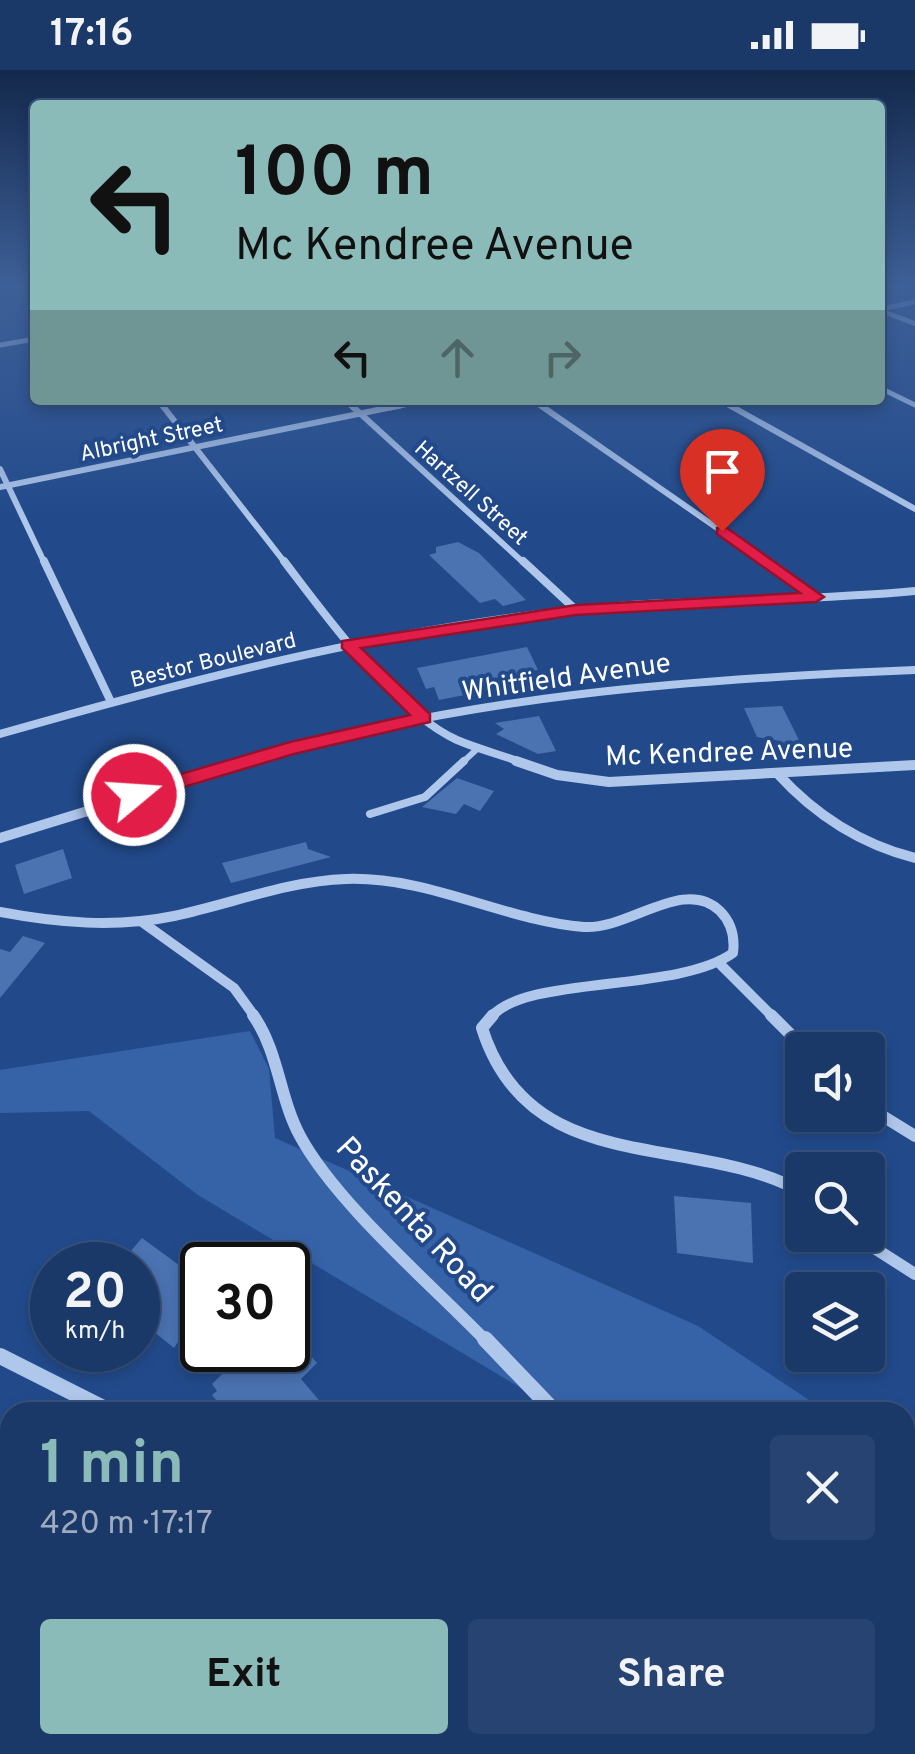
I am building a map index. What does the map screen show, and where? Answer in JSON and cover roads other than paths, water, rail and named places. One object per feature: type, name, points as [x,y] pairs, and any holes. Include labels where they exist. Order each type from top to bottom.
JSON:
[{"type":"street","points":[[885,390],[915,404]]},
{"type":"street","name":"Mc Kendree Avenue","points":[[162,405],[348,644],[424,718],[477,748],[557,775],[608,782],[915,765]]},
{"type":"street","name":"Hartzell Street","points":[[350,405],[576,610]]},
{"type":"street","name":"Albright Street","points":[[4,486],[403,405]]},
{"type":"street","points":[[540,405],[816,597]]},
{"type":"street","points":[[729,405],[915,509]]},
{"type":"street","points":[[0,469],[4,486],[111,702]]},
{"type":"street","name":"Bestor Boulevard","points":[[0,734],[111,702],[348,644],[576,610],[915,591]]},
{"type":"street","name":"Whitfield Avenue","points":[[0,838],[272,753],[424,718],[585,691],[739,677],[915,670]]},
{"type":"street","points":[[777,774],[800,800],[852,834],[915,858]]},
{"type":"street","points":[[0,912],[47,921],[141,922],[302,882],[373,878],[429,887],[584,927],[618,927],[664,904],[690,898],[716,908],[732,922],[736,939],[733,953],[719,963],[664,977],[526,998],[497,1010],[482,1028],[487,1054],[515,1092],[552,1118],[600,1140],[659,1156],[724,1164],[785,1181]]},
{"type":"street","name":"Paskenta Road","points":[[141,922],[234,988],[270,1039],[299,1134],[329,1178],[545,1402]]},
{"type":"street","points":[[719,963],[788,1032]]},
{"type":"street","points":[[885,1117],[915,1136]]},
{"type":"street","points":[[881,1252],[915,1274]]},
{"type":"street","points":[[0,1356],[91,1402]]},
{"type":"lane","points":[[370,814],[425,797],[477,748]]}]
